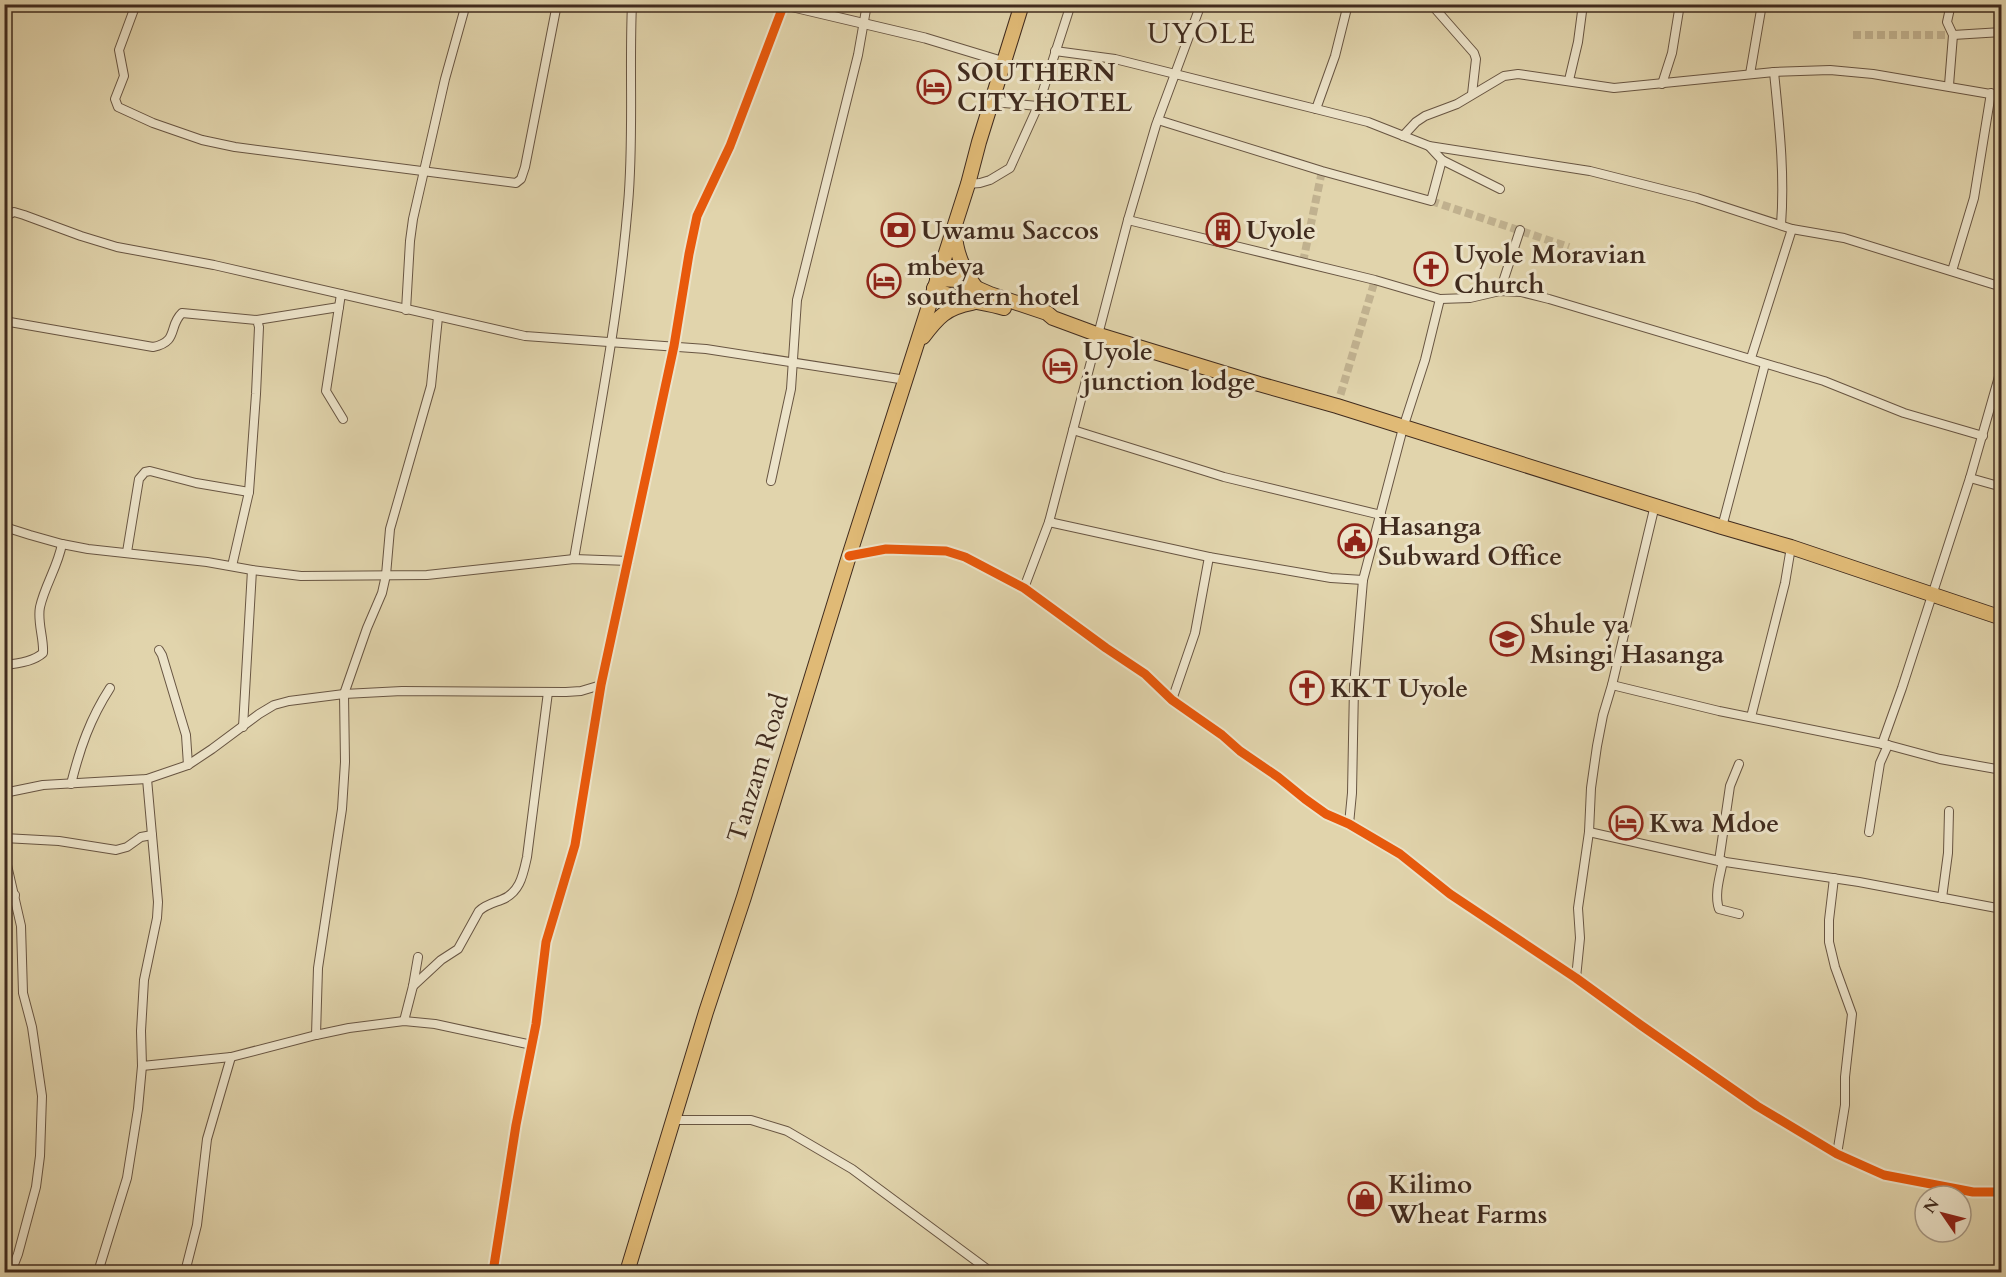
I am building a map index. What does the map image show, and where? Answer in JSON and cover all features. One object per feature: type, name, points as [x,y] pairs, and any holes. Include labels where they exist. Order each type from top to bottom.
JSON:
[{"type":"highway","name":"Tanzam Road","points":[[627,1272],[849,556],[968,184],[1022,4]]},
{"type":"highway","points":[[955,224],[955,241],[958,252],[979,295]]},
{"type":"highway","points":[[936,283],[951,297],[979,295],[1047,313],[1053,318],[1099,335],[1337,406],[1791,547],[2001,618]]},
{"type":"highway","points":[[917,345],[940,315],[979,295]]},
{"type":"street","points":[[136,4],[119,50],[124,76],[115,99],[118,108],[202,140],[235,147],[516,183],[521,179],[525,167],[557,4]]},
{"type":"street","points":[[406,310],[410,241],[445,78],[466,4]]},
{"type":"street","points":[[574,559],[612,341],[622,262],[630,172],[632,4]]},
{"type":"street","points":[[771,481],[789,402],[794,363],[797,300],[858,55],[867,4]]},
{"type":"street","points":[[968,184],[990,180],[1010,168],[1038,106],[1071,4]]},
{"type":"street","points":[[1024,588],[1049,522],[1128,220],[1158,120],[1201,4]]},
{"type":"street","points":[[1316,109],[1335,56],[1348,4]]},
{"type":"street","points":[[1431,4],[1474,53],[1476,58],[1472,94]]},
{"type":"street","points":[[1569,80],[1578,42],[1583,4]]},
{"type":"street","points":[[1662,84],[1672,53],[1680,4]]},
{"type":"street","points":[[1750,74],[1761,4]]},
{"type":"street","points":[[1949,85],[1953,35],[1947,22],[1951,4]]},
{"type":"street","points":[[493,1272],[516,1125],[532,1045],[544,952],[551,920],[575,845],[601,685],[674,346],[689,254],[698,216],[730,146],[783,5],[933,40],[1004,62]]},
{"type":"street","points":[[1953,35],[2001,32]]},
{"type":"street","points":[[1055,51],[1114,59],[1368,122],[1429,146],[1590,171],[1697,198],[1792,229],[1844,238],[2001,287]]},
{"type":"street","points":[[1403,136],[1425,116],[1457,104],[1510,74],[1569,80],[1614,88],[1821,69],[1949,85],[2001,96]]},
{"type":"street","points":[[1774,72],[1783,163],[1784,192],[1781,225]]},
{"type":"street","points":[[1952,271],[1974,198],[1991,93]]},
{"type":"street","points":[[992,102],[1038,106]]},
{"type":"street","points":[[1158,120],[1322,171],[1431,201],[1442,160]]},
{"type":"street","points":[[1429,146],[1442,160],[1500,189]]},
{"type":"street","points":[[4,217],[14,212],[24,214],[117,247],[213,265],[525,336],[733,352],[906,380]]},
{"type":"street","points":[[1128,220],[1375,280],[1440,299],[1470,298],[1500,291],[1521,292],[1549,299],[1824,381],[1904,413],[1983,436]]},
{"type":"street","points":[[1751,358],[1792,229]]},
{"type":"street","points":[[1500,291],[1520,230]]},
{"type":"street","points":[[341,294],[326,391],[343,419]]},
{"type":"street","points":[[1349,824],[1352,793],[1354,686],[1363,580],[1440,299]]},
{"type":"street","points":[[4,321],[153,347],[163,345],[168,341],[178,316],[182,313],[258,320],[339,307]]},
{"type":"street","points":[[316,1035],[318,968],[342,810],[345,762],[344,694],[382,593],[390,529],[430,386],[438,317]]},
{"type":"street","points":[[232,566],[249,492],[256,394],[258,320]]},
{"type":"street","points":[[1722,527],[1765,364]]},
{"type":"street","points":[[1869,832],[1885,745],[1931,594],[1983,436],[2001,366]]},
{"type":"street","points":[[1073,430],[1224,477],[1381,515]]},
{"type":"street","points":[[127,552],[139,479],[145,472],[150,471],[196,483],[249,492]]},
{"type":"street","points":[[1970,478],[2001,487]]},
{"type":"street","points":[[1576,978],[1580,938],[1578,908],[1589,832],[1591,789],[1596,757],[1603,716],[1655,505]]},
{"type":"street","points":[[1049,522],[1209,557],[1331,578],[1363,580]]},
{"type":"street","points":[[4,524],[11,529],[88,549],[127,552],[301,576],[427,575],[574,559],[629,561]]},
{"type":"street","points":[[4,664],[29,660],[43,654],[39,615],[60,557],[62,544]]},
{"type":"street","points":[[1751,717],[1785,583],[1791,547]]},
{"type":"street","points":[[849,556],[886,549],[946,551],[965,557],[1024,588],[1145,674],[1172,700],[1326,814],[1349,824],[1400,854],[1450,894],[1576,978],[1740,1096],[1837,1154],[1884,1175],[1973,1192],[2001,1192]]},
{"type":"street","points":[[1172,700],[1195,633],[1209,557]]},
{"type":"street","points":[[243,727],[252,570]]},
{"type":"street","points":[[159,650],[186,735],[188,765]]},
{"type":"street","points":[[4,793],[43,785],[147,779],[188,765],[259,714],[274,705],[289,700],[402,691],[581,691],[601,685]]},
{"type":"street","points":[[1612,685],[1940,759],[2001,770]]},
{"type":"street","points":[[71,784],[81,743],[110,688]]},
{"type":"street","points":[[413,986],[441,960],[458,949],[482,908],[508,897],[521,882],[527,857],[549,692]]},
{"type":"street","points":[[1738,914],[1725,912],[1719,909],[1717,904],[1730,786],[1739,764]]},
{"type":"street","points":[[98,1272],[127,1178],[142,1066],[141,1021],[144,980],[157,918],[158,902],[147,779]]},
{"type":"street","points":[[1942,898],[1948,854],[1949,812]]},
{"type":"street","points":[[1589,832],[1721,861],[1834,878],[2001,909]]},
{"type":"street","points":[[4,838],[59,841],[116,850],[126,847],[141,837],[152,835]]},
{"type":"street","points":[[4,852],[21,926],[23,993],[32,1027],[42,1096],[36,1187],[22,1244],[11,1272]]},
{"type":"street","points":[[1834,878],[1829,942],[1844,996],[1852,1014],[1845,1077],[1845,1105],[1837,1154]]},
{"type":"street","points":[[4,895],[15,895]]},
{"type":"street","points":[[404,1021],[418,957]]},
{"type":"street","points":[[142,1066],[231,1058],[316,1035],[404,1021],[435,1024],[532,1045]]},
{"type":"street","points":[[185,1272],[197,1225],[207,1139],[231,1058]]},
{"type":"street","points":[[673,1120],[751,1120],[787,1131],[852,1169],[991,1272]]},
{"type":"tunnel","points":[[1853,35],[1953,35]]},
{"type":"tunnel","points":[[1303,262],[1322,171]]},
{"type":"tunnel","points":[[1431,201],[1569,247]]},
{"type":"tunnel","points":[[1337,406],[1375,280]]},
{"type":"cycle path","points":[[493,1272],[516,1125],[536,1024],[546,942],[575,845],[601,685],[674,346],[697,216],[730,146],[784,4]]},
{"type":"cycle path","points":[[849,556],[886,549],[946,551],[965,557],[1024,588],[1145,674],[1172,700],[1326,814],[1349,824],[1400,854],[1450,894],[1576,978],[1757,1106],[1837,1154],[1884,1175],[1973,1192],[2002,1192]]},
{"type":"place","name":"SOUTHERN CITY HOTEL","points":[[934,87]]},
{"type":"place","name":"Uwamu Saccos","points":[[898,230]]},
{"type":"place","name":"Uyole","points":[[1223,230]]},
{"type":"place","name":"Uyole Moravian Church","points":[[1431,269]]},
{"type":"place","name":"mbeya southern hotel","points":[[884,281]]},
{"type":"place","name":"Uyole junction lodge","points":[[1060,366]]},
{"type":"place","name":"Hasanga Subward Office","points":[[1355,541]]},
{"type":"place","name":"Shule ya Msingi Hasanga","points":[[1507,639]]},
{"type":"place","name":"KKT Uyole","points":[[1307,688]]},
{"type":"place","name":"Kwa Mdoe","points":[[1626,823]]},
{"type":"place","name":"Kilimo Wheat Farms","points":[[1365,1199]]},
{"type":"district","name":"UYOLE","points":[[1202,34]]}]
